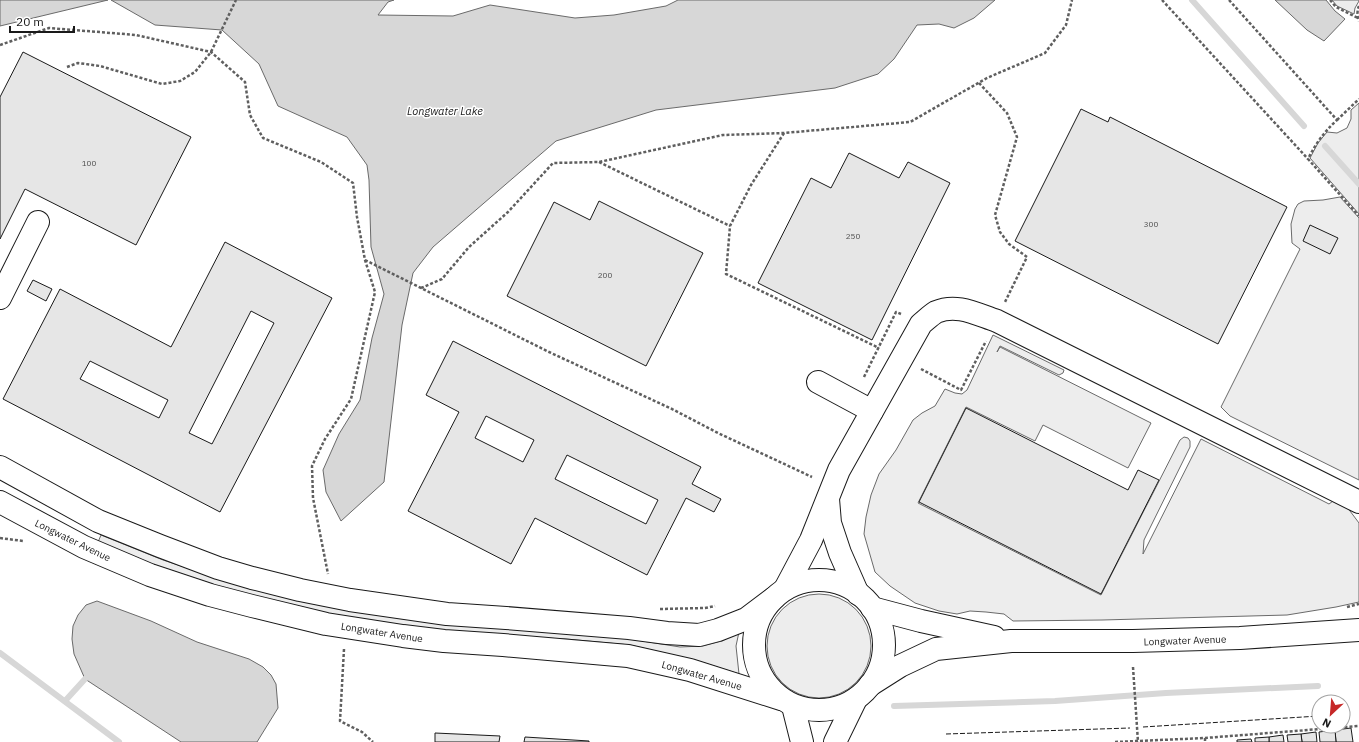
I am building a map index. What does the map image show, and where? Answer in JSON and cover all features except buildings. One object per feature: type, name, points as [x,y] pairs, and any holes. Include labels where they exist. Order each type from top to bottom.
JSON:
[{"type":"street","points":[[0,298],[38,222]]},
{"type":"street","points":[[863,692],[840,707],[825,710],[809,710],[787,702],[768,687],[760,673],[755,659],[753,644],[759,619],[765,609],[780,594],[811,540],[839,470],[921,324],[935,313],[950,308],[963,309],[996,321],[1359,502]]},
{"type":"street","points":[[818,382],[872,411]]},
{"type":"street","points":[[0,467],[98,521],[160,546],[218,568],[252,578],[350,600],[446,614],[514,618],[699,635],[718,630],[746,619],[780,594],[797,584],[818,580],[842,584],[865,601]]},
{"type":"street","points":[[828,499],[830,523],[840,553],[865,601],[878,617],[884,640],[884,651],[878,672],[863,692],[835,742]]},
{"type":"street","name":"Longwater Avenue","points":[[0,502],[84,547],[150,575],[210,595],[252,606],[326,624],[403,636],[444,641],[628,656],[690,670],[787,702]]},
{"type":"street","name":"Longwater Avenue","points":[[865,601],[921,621],[1011,641]]},
{"type":"street","name":"Longwater Avenue","points":[[863,692],[900,666],[936,649],[1011,641],[1140,641],[1240,638],[1359,630]]},
{"type":"street","points":[[787,702],[802,742]]},
{"type":"path","points":[[67,67],[78,63],[100,66],[162,84],[180,81],[195,72],[211,52],[236,0]]},
{"type":"path","points":[[421,288],[442,279],[469,247],[508,212],[553,163],[599,162],[723,135],[784,133],[910,122],[987,78],[1045,53],[1066,25],[1072,0]]},
{"type":"path","points":[[1162,0],[1359,216]]},
{"type":"path","points":[[1229,0],[1337,120]]},
{"type":"path","points":[[1330,0],[1336,7],[1358,20]]},
{"type":"path","points":[[1358,20],[1359,6]]},
{"type":"path","points":[[0,45],[49,28],[136,35],[211,52],[245,82],[250,115],[263,138],[321,162],[353,183],[357,217],[365,260],[375,292],[351,399],[325,439],[312,466],[313,498],[329,578]]},
{"type":"path","points":[[784,133],[751,185],[730,226],[726,274],[962,390],[1027,257],[1009,244],[1000,232],[996,215],[1017,137],[1007,113],[979,83]]},
{"type":"path","points":[[1308,159],[1316,142],[1327,129],[1359,99]]},
{"type":"path","points":[[599,162],[730,226]]},
{"type":"path","points":[[365,260],[549,352],[672,409],[718,433],[814,478]]},
{"type":"path","points":[[0,538],[24,541]]},
{"type":"path","points":[[660,608],[705,608],[720,605]]},
{"type":"path","points":[[342,668],[340,721],[362,732],[373,742]]},
{"type":"path","points":[[1133,668],[1138,741]]},
{"type":"path","points":[[1115,742],[1205,738],[1359,726]]},
{"type":"shaded area","points":[[1332,0],[1359,1],[1355,8],[1354,14],[1337,6]]},
{"type":"shaded area","points":[[1359,103],[1359,214],[1310,158],[1318,143],[1327,132],[1337,133],[1347,128],[1351,119],[1351,110]]},
{"type":"shaded area","points":[[1340,197],[1359,218],[1359,480],[1230,416],[1221,407],[1300,249],[1292,243],[1291,224],[1295,209],[1298,204],[1304,201]]},
{"type":"shaded area","points":[[993,335],[1064,370],[1063,373],[1059,375],[1000,346],[997,352],[1000,347],[1151,423],[1128,468],[1043,425],[1035,441],[966,407],[918,503],[1101,595],[1180,440],[1184,437],[1188,438],[1190,441],[1190,447],[1144,540],[1143,554],[1201,439],[1329,504],[1333,501],[1347,507],[1359,523],[1359,602],[1287,615],[1013,621],[1004,614],[970,611],[957,614],[939,611],[915,603],[890,586],[875,572],[864,534],[871,495],[879,474],[896,450],[913,420],[935,406],[945,389],[962,394],[967,390]]},
{"type":"shaded area","points":[[101,535],[163,560],[221,579],[680,647],[703,646],[722,641],[739,632],[736,646],[739,674],[698,661],[630,645],[566,639],[430,633],[272,605],[96,547]]},
{"type":"shaded area","points":[[819,594],[839,598],[856,609],[867,626],[871,646],[867,666],[856,683],[839,694],[819,698],[799,694],[782,683],[771,666],[767,646],[771,626],[782,609],[799,598]]},
{"type":"water","points":[[0,0],[108,0],[0,26]]},
{"type":"water","name":"Longwater Lake","points":[[111,0],[394,0],[388,2],[378,15],[453,16],[490,5],[575,18],[614,15],[666,6],[678,0],[995,0],[974,18],[954,28],[939,24],[917,25],[894,59],[878,74],[835,88],[656,110],[556,141],[433,247],[413,273],[402,325],[384,482],[341,521],[326,492],[323,470],[339,434],[360,400],[372,338],[384,294],[371,247],[369,180],[367,165],[347,137],[278,106],[259,64],[222,30],[155,25]]},
{"type":"water","points":[[1275,0],[1326,0],[1335,11],[1345,19],[1324,41],[1307,30]]},
{"type":"water","points":[[97,601],[151,621],[197,642],[249,659],[263,667],[271,675],[276,684],[278,708],[257,742],[181,742],[85,679],[74,654],[72,639],[73,626],[78,615],[86,605]]},
{"type":"waterway","points":[[1192,0],[1304,126]]},
{"type":"waterway","points":[[1325,146],[1359,184]]},
{"type":"waterway","points":[[0,653],[119,742]]},
{"type":"waterway","points":[[65,701],[85,679]]},
{"type":"waterway","points":[[894,706],[1055,701],[1166,693],[1318,686]]},
{"type":"fence","points":[[1143,727],[1311,716]]},
{"type":"fence","points":[[946,734],[1130,728]]}]
